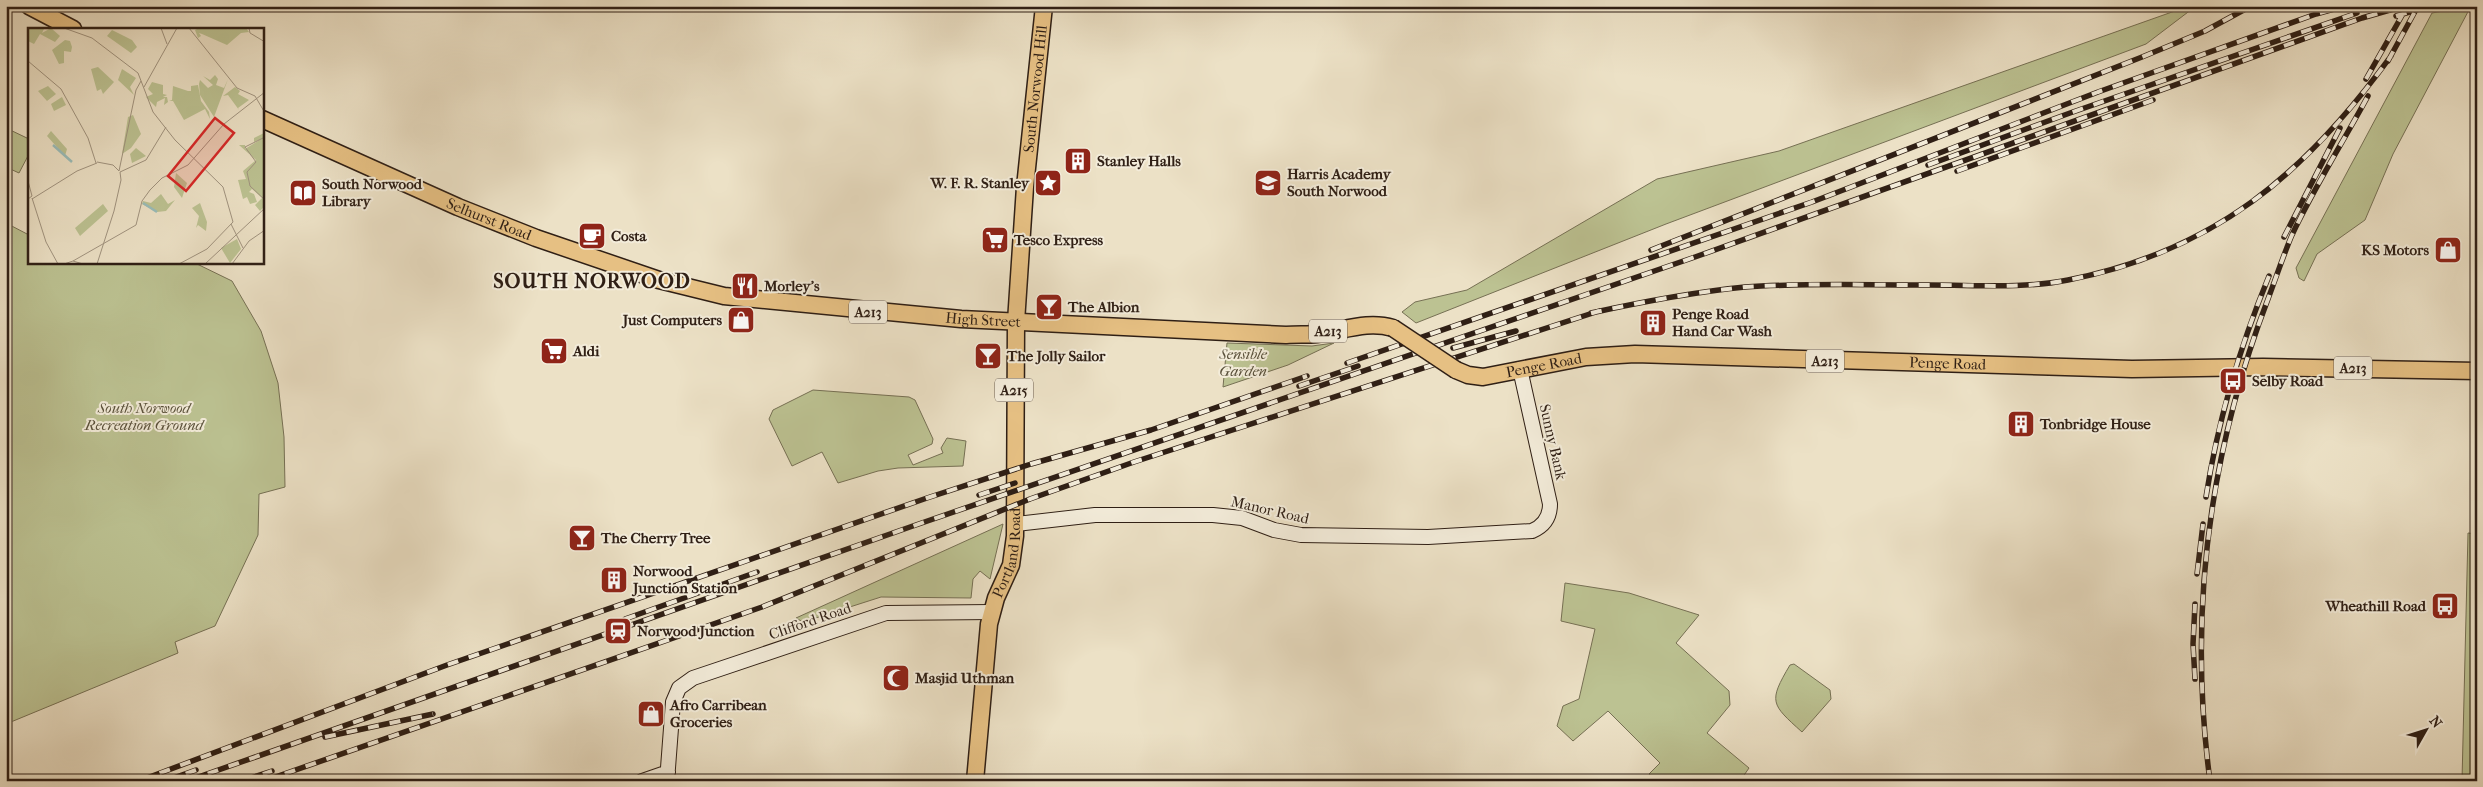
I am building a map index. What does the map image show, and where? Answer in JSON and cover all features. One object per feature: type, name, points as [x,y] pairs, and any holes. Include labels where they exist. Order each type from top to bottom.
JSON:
[{"type":"main road","points":[[29,6],[71,28]]},
{"type":"main road","name":"South Norwood Hill","points":[[1016,322],[1025,187],[1044,6]]},
{"type":"main road","name":"Selhurst Road","points":[[264,119],[458,207],[608,264]]},
{"type":"main road","name":"High Street","points":[[608,264],[724,296],[881,313],[1016,322],[1286,335],[1316,334],[1370,324],[1382,325],[1393,328],[1456,370]]},
{"type":"main road","name":"Portland Road","points":[[975,781],[992,612],[1011,565],[1016,524],[1014,423],[1016,322]]},
{"type":"main road","name":"Penge Road","points":[[1456,370],[1468,375],[1483,377],[1586,356],[1635,354],[2132,369],[2263,367],[2477,371]]},
{"type":"street","name":"Sunny Bank","points":[[1520,369],[1549,499],[1549,513],[1544,522]]},
{"type":"street","name":"Manor Road","points":[[1016,524],[1111,514],[1213,515],[1242,518],[1288,534],[1399,538],[1522,533],[1535,530],[1544,522]]},
{"type":"street","name":"Clifford Road","points":[[667,776],[673,702],[679,688],[693,678],[886,613],[992,612]]},
{"type":"street","points":[[642,781],[667,776]]},
{"type":"green space","points":[[2189,6],[2196,6],[2146,44],[1666,224],[1416,323],[1402,312],[1415,302],[1467,290],[1657,179],[1779,151]]},
{"type":"green space","points":[[2471,6],[2393,154],[2365,220],[2317,254],[2304,281],[2299,278],[2296,268],[2432,13]]},
{"type":"green space","points":[[6,128],[28,139],[28,156],[19,173],[6,167]]},
{"type":"green space","name":"South Norwood Recreation Ground","points":[[6,223],[28,234],[28,264],[197,264],[232,281],[261,331],[278,383],[284,437],[285,487],[259,494],[258,535],[215,626],[175,642],[178,653],[6,724]]},
{"type":"green space","name":"Sensible Garden","points":[[1227,343],[1312,346],[1334,343],[1288,365],[1223,387]]},
{"type":"green space","points":[[813,390],[909,397],[915,400],[933,439],[932,444],[908,455],[913,465],[943,453],[941,448],[947,438],[966,441],[963,466],[898,468],[878,471],[838,483],[822,452],[792,466],[769,419],[773,410]]},
{"type":"green space","points":[[1003,524],[990,579],[980,571],[973,579],[971,598],[881,597],[803,622],[796,618]]},
{"type":"green space","points":[[2468,533],[2477,534],[2477,781],[2462,781]]},
{"type":"green space","points":[[1565,583],[1629,593],[1699,615],[1676,643],[1729,691],[1730,705],[1707,733],[1749,768],[1740,781],[1655,781],[1649,774],[1660,763],[1608,711],[1573,741],[1557,726],[1563,706],[1579,699],[1595,629],[1561,621]]},
{"type":"green space","points":[[1794,664],[1830,690],[1831,699],[1802,732],[1784,715],[1776,702],[1778,687],[1790,665]]},
{"type":"railway","points":[[1651,250],[2142,57],[2205,31],[2251,6]]},
{"type":"railway","points":[[1347,363],[1812,202],[2098,92],[2316,14],[2345,6]]},
{"type":"railway","points":[[187,781],[910,527],[1695,257],[2362,18],[2404,6]]},
{"type":"railway","points":[[2388,61],[2418,6]]},
{"type":"railway","points":[[2396,16],[2429,6]]},
{"type":"railway","points":[[2366,79],[2404,12]]},
{"type":"railway","points":[[1928,165],[2070,113],[2357,13]]},
{"type":"railway","points":[[1591,313],[1668,298],[1745,287],[1809,285],[2030,285],[2068,280],[2121,267],[2168,249],[2212,227],[2252,201],[2290,171],[2325,137],[2391,56]]},
{"type":"railway","points":[[2210,781],[2201,658],[2203,597],[2209,536],[2218,476],[2231,416],[2248,357],[2292,235],[2319,182],[2368,96]]},
{"type":"railway","points":[[1957,171],[2153,100]]},
{"type":"railway","points":[[2284,237],[2340,128]]},
{"type":"railway","points":[[2206,497],[2223,412],[2248,330],[2269,276]]},
{"type":"railway","points":[[264,781],[762,607],[1030,499],[1134,462],[1599,311]]},
{"type":"railway","points":[[1453,348],[1516,331]]},
{"type":"railway","points":[[1299,386],[1358,366]]},
{"type":"railway","points":[[139,781],[447,665],[927,498],[1031,464],[1151,430],[1307,376]]},
{"type":"railway","points":[[979,495],[1015,483]]},
{"type":"railway","points":[[2197,574],[2203,524]]},
{"type":"railway","points":[[625,619],[757,572]]},
{"type":"railway","points":[[2195,604],[2193,644],[2195,679]]},
{"type":"railway","points":[[325,737],[433,714]]},
{"type":"railway","points":[[165,781],[196,770]]},
{"type":"railway","points":[[242,781],[272,771]]},
{"type":"place","name":"Stanley Halls","points":[[1078,161]]},
{"type":"place","name":"W. F. R. Stanley","points":[[1048,183]]},
{"type":"place","name":"Harris Academy South Norwood","points":[[1268,183]]},
{"type":"place","name":"South Norwood Library","points":[[303,193]]},
{"type":"place","name":"Costa","points":[[592,236]]},
{"type":"place","name":"Tesco Express","points":[[995,240]]},
{"type":"place","name":"KS Motors","points":[[2448,250]]},
{"type":"place","name":"Morley's","points":[[745,286]]},
{"type":"place","name":"The Albion","points":[[1049,307]]},
{"type":"place","name":"Just Computers","points":[[741,320]]},
{"type":"place","name":"Penge Road Hand Car Wash","points":[[1653,323]]},
{"type":"place","name":"Aldi","points":[[554,351]]},
{"type":"place","name":"The Jolly Sailor","points":[[988,356]]},
{"type":"place","name":"Selby Road","points":[[2233,381]]},
{"type":"place","name":"Tonbridge House","points":[[2021,424]]},
{"type":"place","name":"The Cherry Tree","points":[[582,538]]},
{"type":"place","name":"Norwood Junction Station","points":[[614,580]]},
{"type":"place","name":"Wheathill Road","points":[[2445,606]]},
{"type":"place","name":"Norwood Junction","points":[[618,631]]},
{"type":"place","name":"Masjid Uthman","points":[[896,678]]},
{"type":"place","name":"Afro Carribean Groceries","points":[[651,714]]},
{"type":"district","name":"SOUTH NORWOOD","points":[[592,281]]}]
